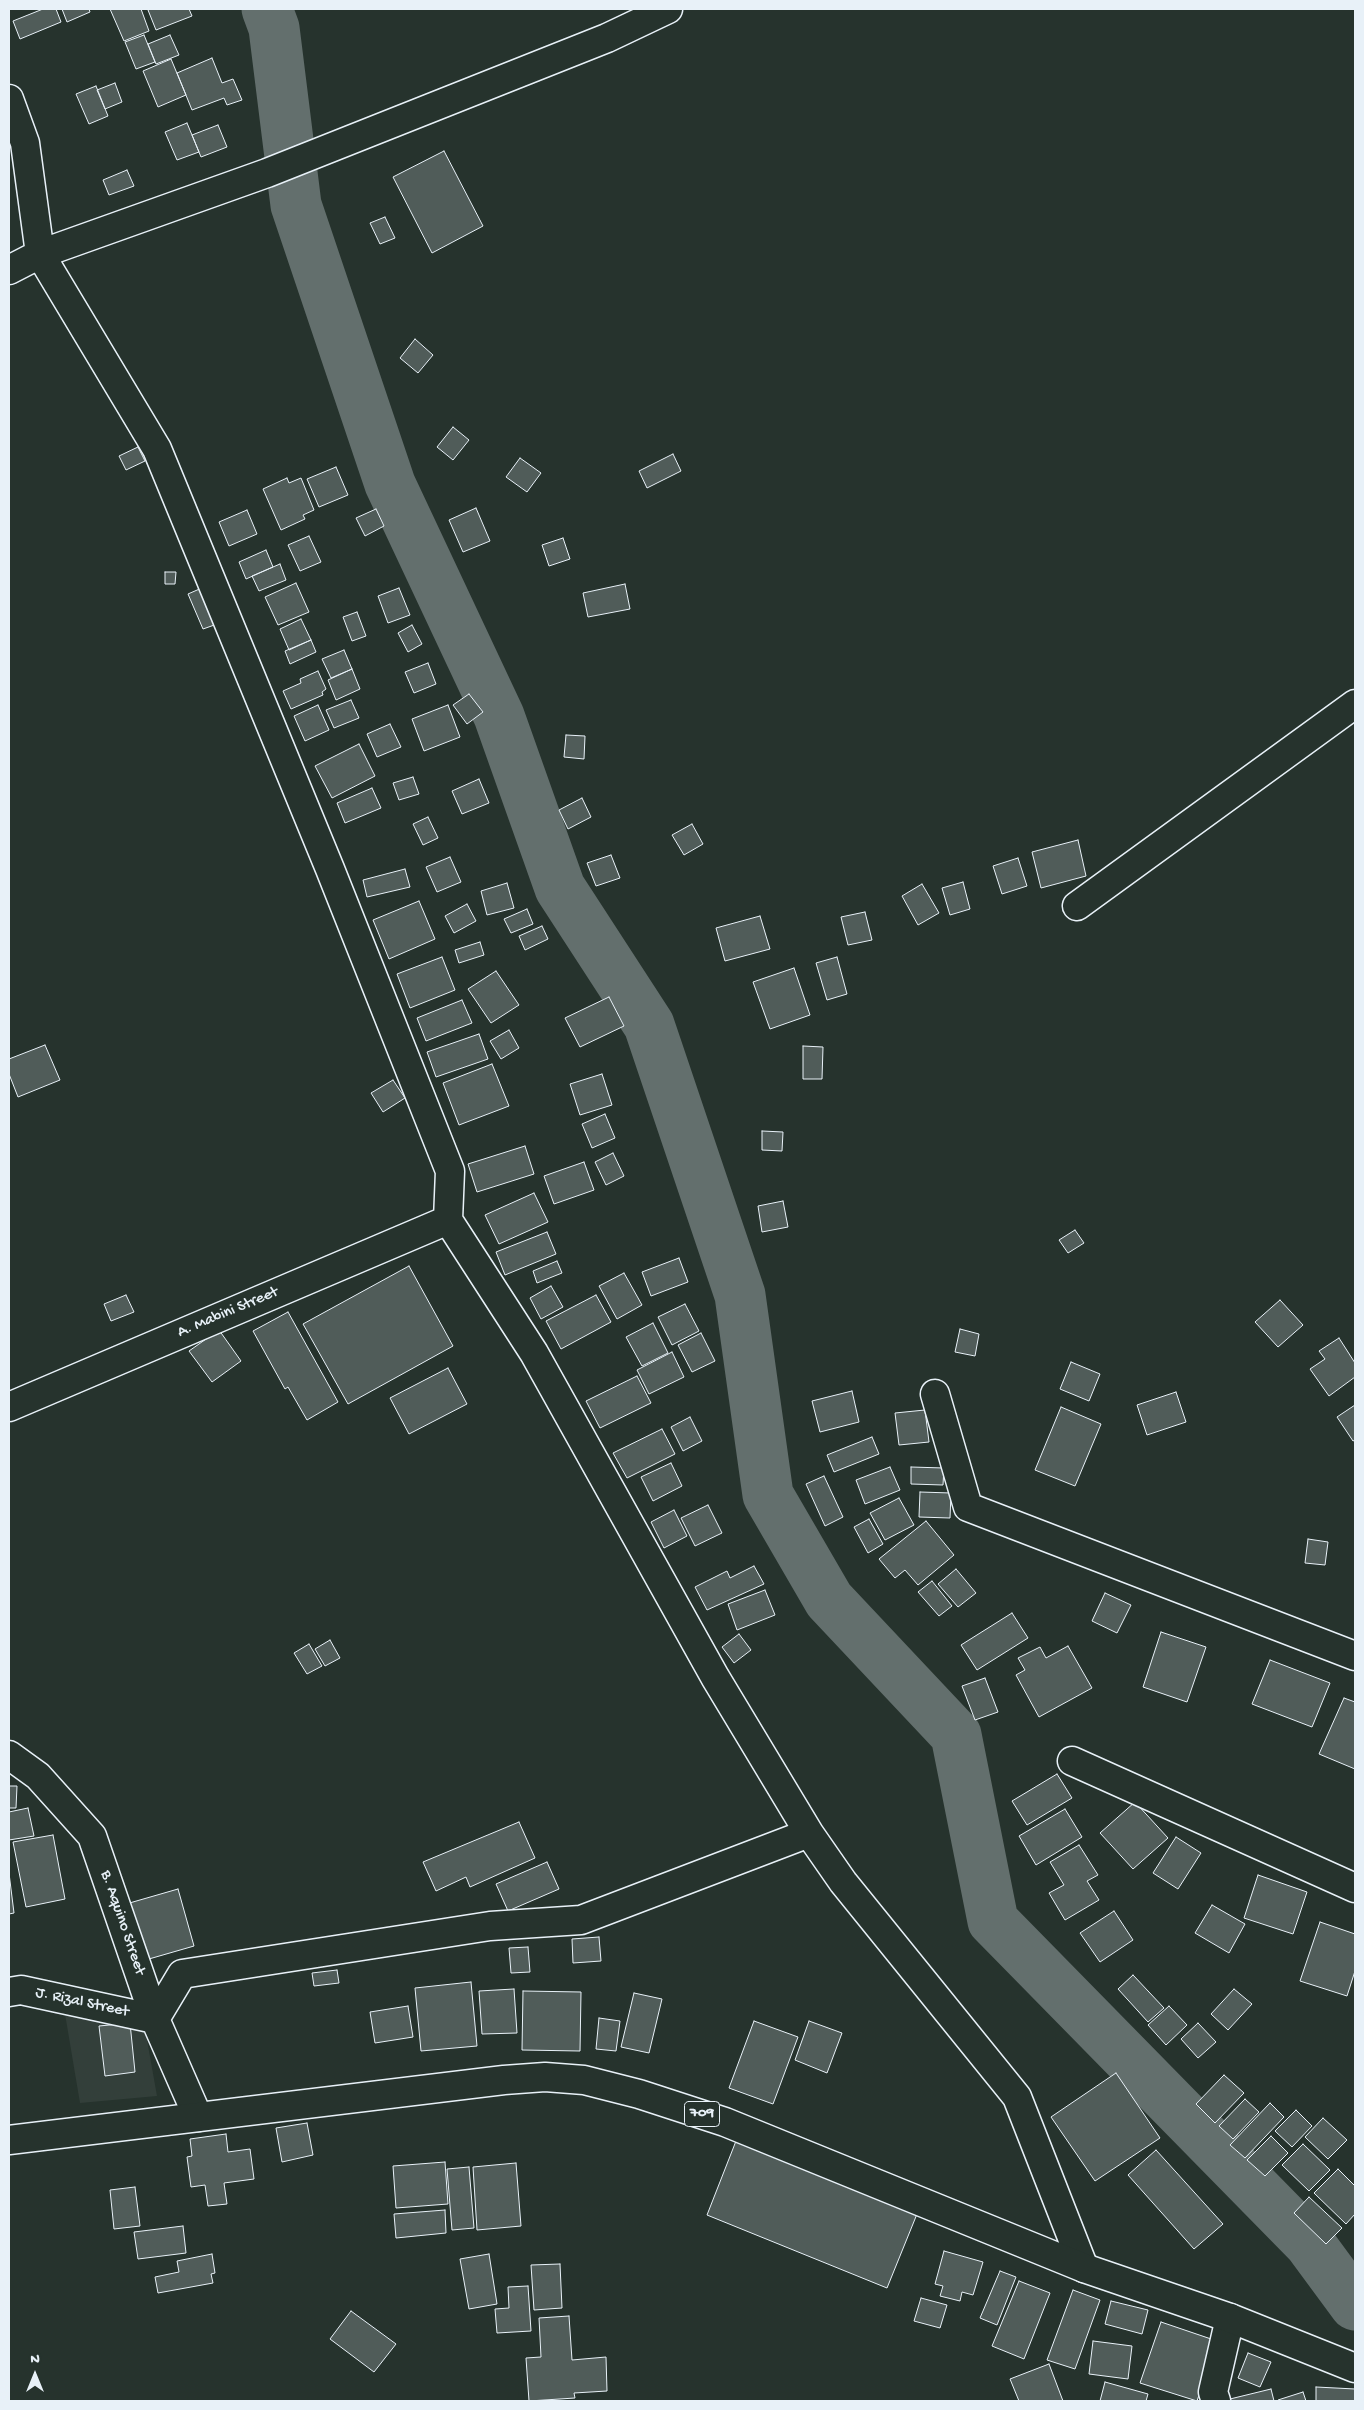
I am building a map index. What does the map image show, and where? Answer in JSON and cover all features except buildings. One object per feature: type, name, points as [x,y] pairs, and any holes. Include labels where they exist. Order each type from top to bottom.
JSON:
[{"type":"street","points":[[9,270],[40,254],[267,173],[607,38],[668,9]]},
{"type":"street","points":[[9,99],[26,142],[40,254],[157,449],[330,869],[450,1171],[448,1220],[534,1353],[715,1677],[810,1833],[843,1882],[1017,2097],[1084,2268]]},
{"type":"street","points":[[1077,906],[1355,704]]},
{"type":"street","name":"A. Mabini Street","points":[[9,1407],[448,1220]]},
{"type":"street","points":[[935,1394],[968,1507],[1355,1656]]},
{"type":"street","name":"B. Aquino Street","points":[[9,1755],[38,1776],[92,1836],[156,2019],[198,2117]]},
{"type":"street","points":[[1072,1761],[1355,1888]]},
{"type":"street","points":[[156,2019],[182,1974],[490,1926],[581,1920],[810,1833]]},
{"type":"street","name":"J. Rizal Street","points":[[9,1992],[21,1990],[156,2019]]},
{"type":"street","name":"709","points":[[9,2140],[504,2080],[545,2076],[584,2080],[639,2094],[725,2122],[1084,2268],[1230,2318],[1355,2368]]},
{"type":"street","points":[[1216,2401],[1213,2392],[1230,2318]]},
{"type":"shaded area","points":[[64,2008],[144,2023],[157,2096],[80,2103]]},
{"type":"waterway","points":[[267,9],[274,28],[296,205],[390,484],[499,716],[560,888],[649,1025],[740,1295],[768,1495],[829,1600],[956,1735],[993,1921],[1310,2244],[1355,2305]]}]
